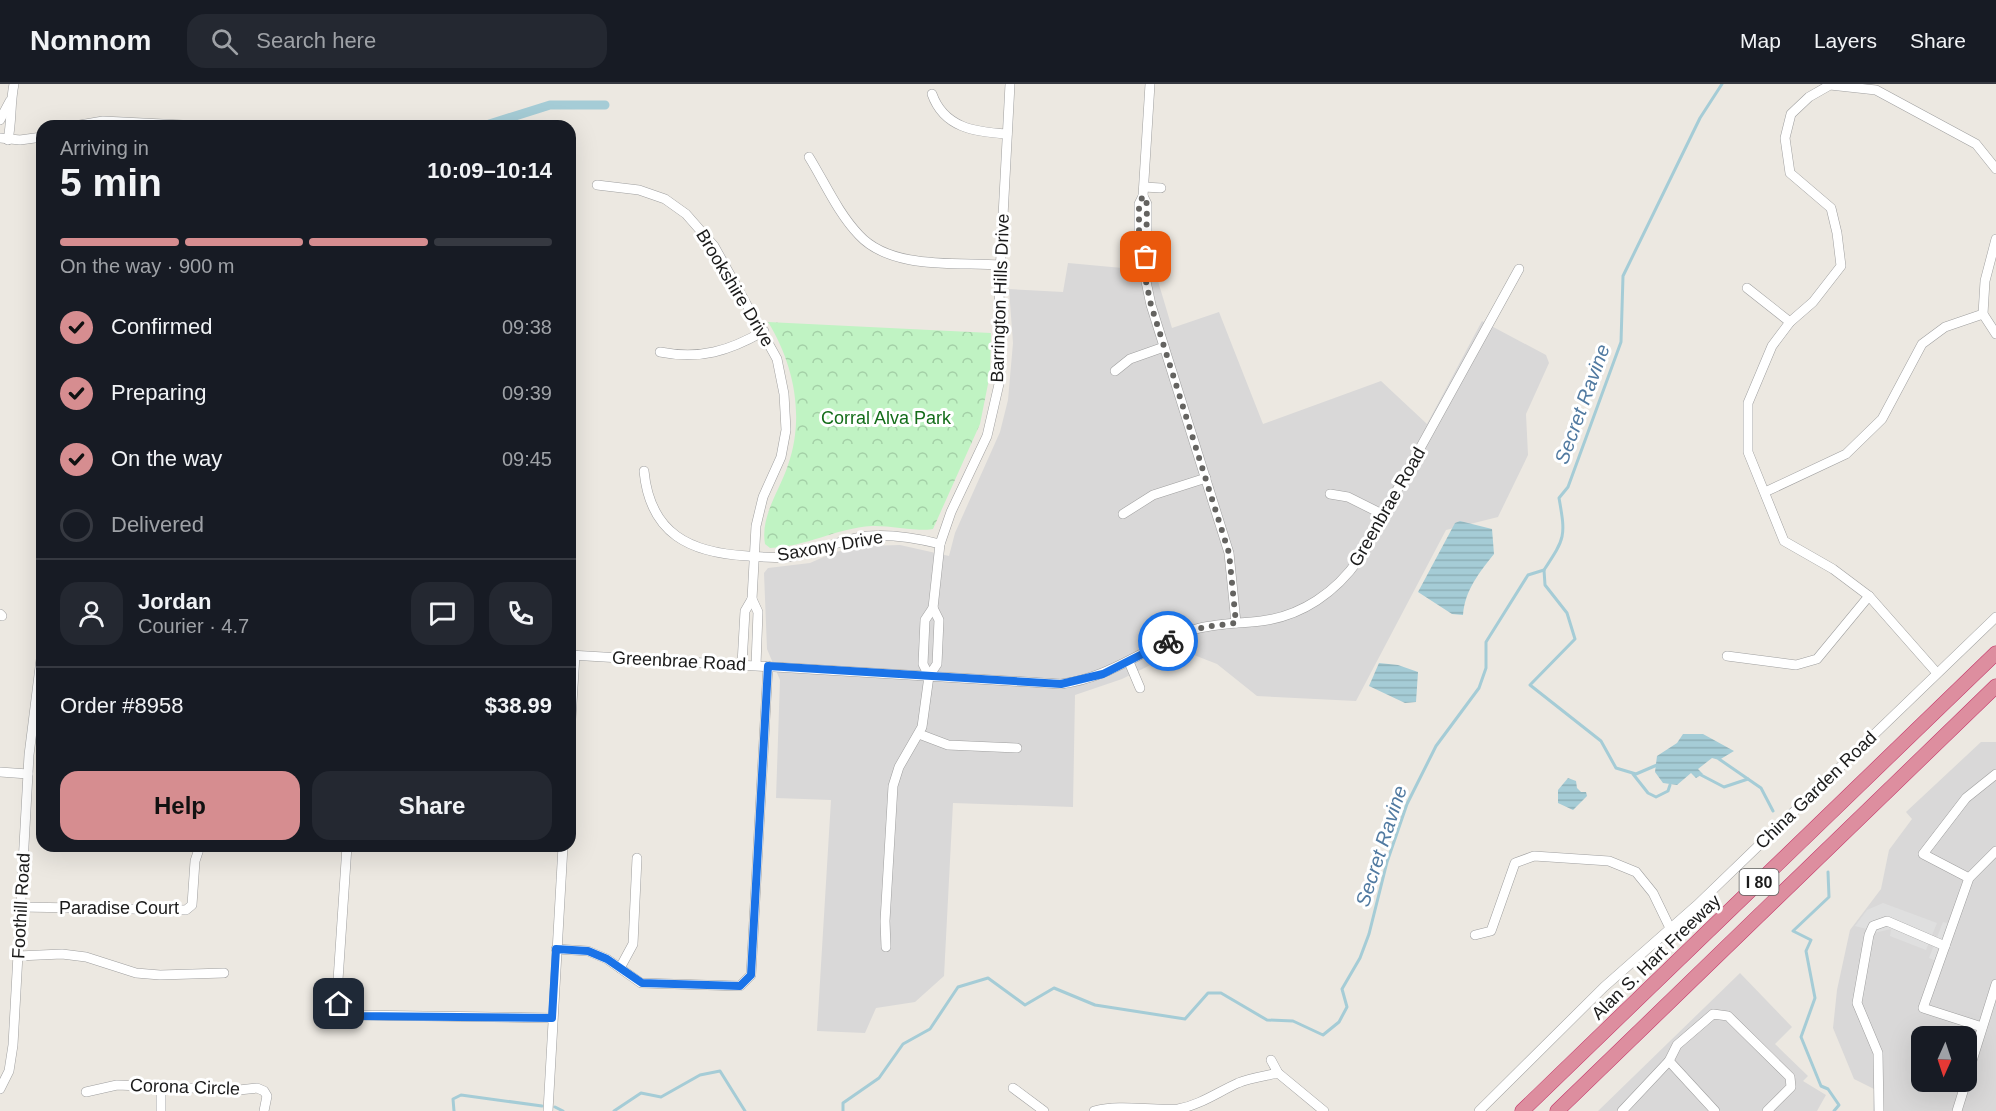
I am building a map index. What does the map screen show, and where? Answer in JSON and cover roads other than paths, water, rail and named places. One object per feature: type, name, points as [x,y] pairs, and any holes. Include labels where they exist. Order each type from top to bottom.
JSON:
[{"type":"highway","name":"Alan S. Hart Freeway","points":[[1522,1111],[1996,653]]},
{"type":"highway","name":"I 80","points":[[1557,1111],[1996,686]]},
{"type":"street","points":[[12,121],[0,119],[10,101],[14,84]]},
{"type":"street","name":"Barrington Hills Drive","points":[[933,608],[939,620],[937,664],[929,676],[923,664],[925,620],[933,608],[940,544],[951,512],[987,436],[994,410],[1001,362],[1000,265],[1010,84]]},
{"type":"street","points":[[1150,84],[1144,191],[1139,204],[1137,249],[1139,266],[1144,272],[1164,346],[1229,553],[1236,623]]},
{"type":"street","points":[[1936,672],[1869,596],[1833,569],[1784,541],[1748,452],[1748,403],[1772,346],[1790,322],[1813,302],[1841,266],[1831,208],[1790,173],[1785,138],[1791,114],[1809,97],[1830,85],[1876,90],[1976,144],[1996,169]]},
{"type":"street","points":[[932,94],[939,109],[958,125],[973,131],[1007,134]]},
{"type":"street","points":[[10,101],[12,121],[4,139],[36,137]]},
{"type":"street","points":[[809,157],[852,227],[866,242],[883,253],[903,259],[1000,265]]},
{"type":"street","name":"Brookshire Drive","points":[[597,185],[639,190],[665,199],[686,214],[714,246],[764,331],[782,375],[786,430],[781,457],[759,511],[754,557],[752,600],[758,612],[756,665]]},
{"type":"street","points":[[1144,191],[1161,188]]},
{"type":"street","points":[[1996,239],[1985,281],[1983,314],[1996,334]]},
{"type":"street","name":"Greenbrae Road","points":[[576,655],[1061,684],[1095,677],[1192,630],[1281,617],[1322,597],[1353,568],[1519,269]]},
{"type":"street","points":[[1747,288],[1790,322]]},
{"type":"street","points":[[1765,492],[1846,454],[1882,419],[1922,344],[1945,327],[1983,314]]},
{"type":"street","points":[[660,352],[691,356],[716,353],[733,348],[764,331]]},
{"type":"street","points":[[1115,371],[1130,359],[1164,346]]},
{"type":"street","name":"Saxony Drive","points":[[644,471],[650,501],[656,513],[673,534],[702,550],[754,557],[791,556],[867,536],[904,536],[940,544]]},
{"type":"street","points":[[1123,514],[1153,495],[1206,478]]},
{"type":"street","points":[[1330,494],[1348,497],[1384,515]]},
{"type":"street","points":[[1727,656],[1796,665],[1817,659],[1869,596]]},
{"type":"street","name":"Brookshire Drive","points":[[742,664],[745,611],[752,600]]},
{"type":"street","name":"China Garden Road","points":[[1479,1111],[1604,987],[1670,928],[1996,616]]},
{"type":"street","points":[[1129,662],[1140,688]]},
{"type":"street","points":[[556,949],[588,951],[642,983],[740,986],[751,975],[768,666]]},
{"type":"street","points":[[886,947],[885,921],[893,786],[899,767],[919,734],[927,706],[929,676]]},
{"type":"street","name":"Foothill Road","points":[[0,1089],[11,1061],[28,774],[36,704]]},
{"type":"street","points":[[919,734],[948,745],[1017,748]]},
{"type":"street","points":[[0,772],[28,774]]},
{"type":"street","points":[[1969,878],[1923,854],[1966,798],[1996,774]]},
{"type":"street","points":[[1982,1027],[1923,1008],[1969,878],[1996,851]]},
{"type":"street","name":"Paradise Court","points":[[21,907],[186,910],[192,905],[195,861],[198,852]]},
{"type":"street","points":[[347,852],[337,995],[343,1011],[355,1016],[552,1018]]},
{"type":"street","points":[[548,1111],[563,852]]},
{"type":"street","points":[[1475,935],[1491,931],[1515,863],[1534,856],[1609,861],[1636,872],[1653,893],[1670,928]]},
{"type":"street","points":[[620,968],[633,944],[637,858]]},
{"type":"street","points":[[1879,1111],[1878,1053],[1857,1003],[1869,935],[1874,926],[1887,921],[1945,946]]},
{"type":"street","points":[[18,956],[74,956],[136,973],[160,975],[224,973]]},
{"type":"street","points":[[1977,1044],[1996,984]]},
{"type":"street","points":[[1622,1111],[1669,1061],[1677,1045],[1713,1014],[1728,1016],[1790,1077],[1791,1087],[1767,1111]]},
{"type":"street","points":[[1271,1060],[1278,1073],[1324,1111]]},
{"type":"street","points":[[1669,1061],[1715,1111]]},
{"type":"street","points":[[1094,1111],[1114,1108],[1178,1109],[1196,1104],[1239,1083],[1278,1073]]},
{"type":"street","name":"Corona Circle","points":[[86,1092],[106,1086],[257,1088],[264,1091],[267,1096],[264,1111]]},
{"type":"street","points":[[161,1087],[161,1111]]},
{"type":"street","points":[[1013,1088],[1044,1111]]},
{"type":"street","points":[[1957,1111],[1963,1092]]},
{"type":"water","points":[[1460,521],[1492,529],[1494,554],[1470,590],[1463,615],[1452,614],[1418,592],[1455,523]]},
{"type":"water","points":[[1379,663],[1398,665],[1418,672],[1416,702],[1405,703],[1369,686]]},
{"type":"water","points":[[1683,734],[1703,734],[1734,751],[1719,760],[1712,758],[1698,769],[1703,774],[1696,778],[1691,773],[1677,785],[1663,783],[1655,772],[1657,756],[1677,743]]},
{"type":"water","points":[[1568,778],[1576,781],[1577,788],[1581,792],[1586,792],[1587,796],[1573,810],[1558,803],[1558,790]]},
{"type":"waterway","name":"Secret Ravine","points":[[843,1111],[843,1103],[879,1078],[903,1044],[930,1029],[958,987],[988,978],[1025,1005],[1054,988],[1095,1005],[1185,1019],[1208,993],[1221,993],[1267,1020],[1293,1021],[1323,1035],[1339,1022],[1347,1007],[1342,989],[1360,958],[1369,934],[1387,862],[1407,804],[1436,746],[1479,688],[1486,668],[1486,642],[1528,575],[1544,570],[1560,543],[1563,521],[1559,498],[1568,487],[1621,342],[1623,276],[1700,118],[1722,84]]},
{"type":"waterway","points":[[502,120],[550,105],[605,105]]},
{"type":"waterway","points":[[1544,570],[1545,585],[1567,613],[1575,639],[1530,685],[1601,741],[1616,768],[1636,774],[1657,765]]},
{"type":"waterway","points":[[1719,759],[1761,788],[1773,811]]},
{"type":"waterway","points":[[1633,774],[1648,793],[1656,797],[1668,791],[1670,785]]},
{"type":"waterway","points":[[1701,775],[1724,787],[1748,779]]},
{"type":"waterway","points":[[1828,872],[1829,897],[1793,931],[1811,940],[1806,951],[1815,998],[1801,1037],[1821,1086],[1828,1089],[1839,1105],[1834,1111]]},
{"type":"waterway","points":[[614,1111],[641,1093],[661,1097],[700,1075],[720,1071],[745,1111]]},
{"type":"waterway","points":[[454,1111],[453,1099],[461,1095],[542,1106]]},
{"type":"waterway","points":[[555,1107],[563,1111]]},
{"type":"park label","name":"Corral Alva Park","points":[[886,418]]}]
